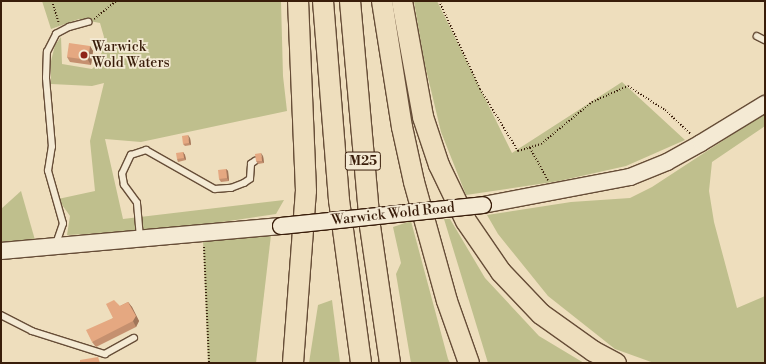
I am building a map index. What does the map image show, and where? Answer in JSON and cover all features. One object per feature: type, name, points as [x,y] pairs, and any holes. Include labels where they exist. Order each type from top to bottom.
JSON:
[{"type":"highway","points":[[293,363],[306,191],[298,1]]},
{"type":"highway","name":"M25","points":[[323,1],[339,200],[360,363]]},
{"type":"highway","name":"M25","points":[[350,1],[370,226],[390,363]]},
{"type":"highway","points":[[382,1],[402,127],[414,182],[447,301],[469,363]]},
{"type":"highway","points":[[402,1],[423,117],[439,165],[466,221],[501,272],[541,314],[565,333],[616,363]]},
{"type":"highway","points":[[284,363],[296,319]]},
{"type":"street","name":"Warwick Wold Road","points":[[1,251],[140,238],[204,234],[482,205],[630,177],[667,162],[701,144],[765,104]]},
{"type":"lane","points":[[55,246],[63,224],[48,171],[52,147],[46,78],[47,52],[56,34],[88,22]]},
{"type":"lane","points":[[757,36],[765,40]]},
{"type":"lane","points":[[140,238],[136,203],[124,185],[122,174],[131,155],[146,150],[215,189],[231,188],[244,183],[250,178],[251,164],[255,161]]},
{"type":"lane","points":[[1,315],[32,331],[105,354],[134,338]]},
{"type":"path","points":[[52,1],[62,31]]},
{"type":"path","points":[[88,22],[116,1]]},
{"type":"path","points":[[439,1],[480,89],[518,151],[541,144],[592,102],[628,86],[664,110],[701,144]]},
{"type":"path","points":[[530,148],[554,191]]},
{"type":"path","points":[[204,234],[209,363]]},
{"type":"green space","points":[[42,1],[281,1],[283,76],[287,111],[141,142],[105,139],[123,219],[284,200],[276,214],[168,230],[67,235],[70,216],[58,199],[95,191],[90,141],[104,83],[92,86],[51,84],[51,61],[55,45],[61,37],[62,64],[92,69],[100,61],[104,37],[100,23],[79,19],[51,29]]},
{"type":"green space","points":[[414,1],[437,1],[512,153],[622,82],[685,140],[626,166],[559,181],[466,195],[441,132],[424,61]]},
{"type":"green space","points":[[765,113],[765,126],[712,162],[709,191],[714,222],[737,308],[765,296],[765,363],[654,363],[615,349],[548,296],[498,234],[487,215],[571,202],[630,198],[652,187]]},
{"type":"green space","points":[[21,191],[35,240],[1,242],[1,209]]},
{"type":"green space","points":[[444,219],[450,219],[485,278],[539,336],[584,363],[488,363]]},
{"type":"green space","points":[[411,221],[450,363],[411,363],[396,274],[401,263],[393,227]]},
{"type":"green space","points":[[271,235],[256,363],[208,363],[203,240]]},
{"type":"green space","points":[[332,300],[340,363],[309,363],[318,305]]},
{"type":"building","points":[[69,43],[90,46],[88,60],[67,57]]},
{"type":"building","points":[[188,135],[189,143],[183,144],[182,136]]},
{"type":"building","points":[[183,152],[184,158],[177,159],[176,153]]},
{"type":"building","points":[[261,153],[262,161],[256,161],[255,154]]},
{"type":"building","points":[[226,169],[227,178],[219,179],[218,170]]},
{"type":"building","points":[[114,300],[120,306],[128,302],[136,316],[133,321],[92,342],[86,330],[113,318],[106,304]]},
{"type":"building","points":[[98,357],[100,363],[80,363],[80,360]]},
{"type":"place","name":"Warwick Wold Waters","points":[[84,55]]}]
